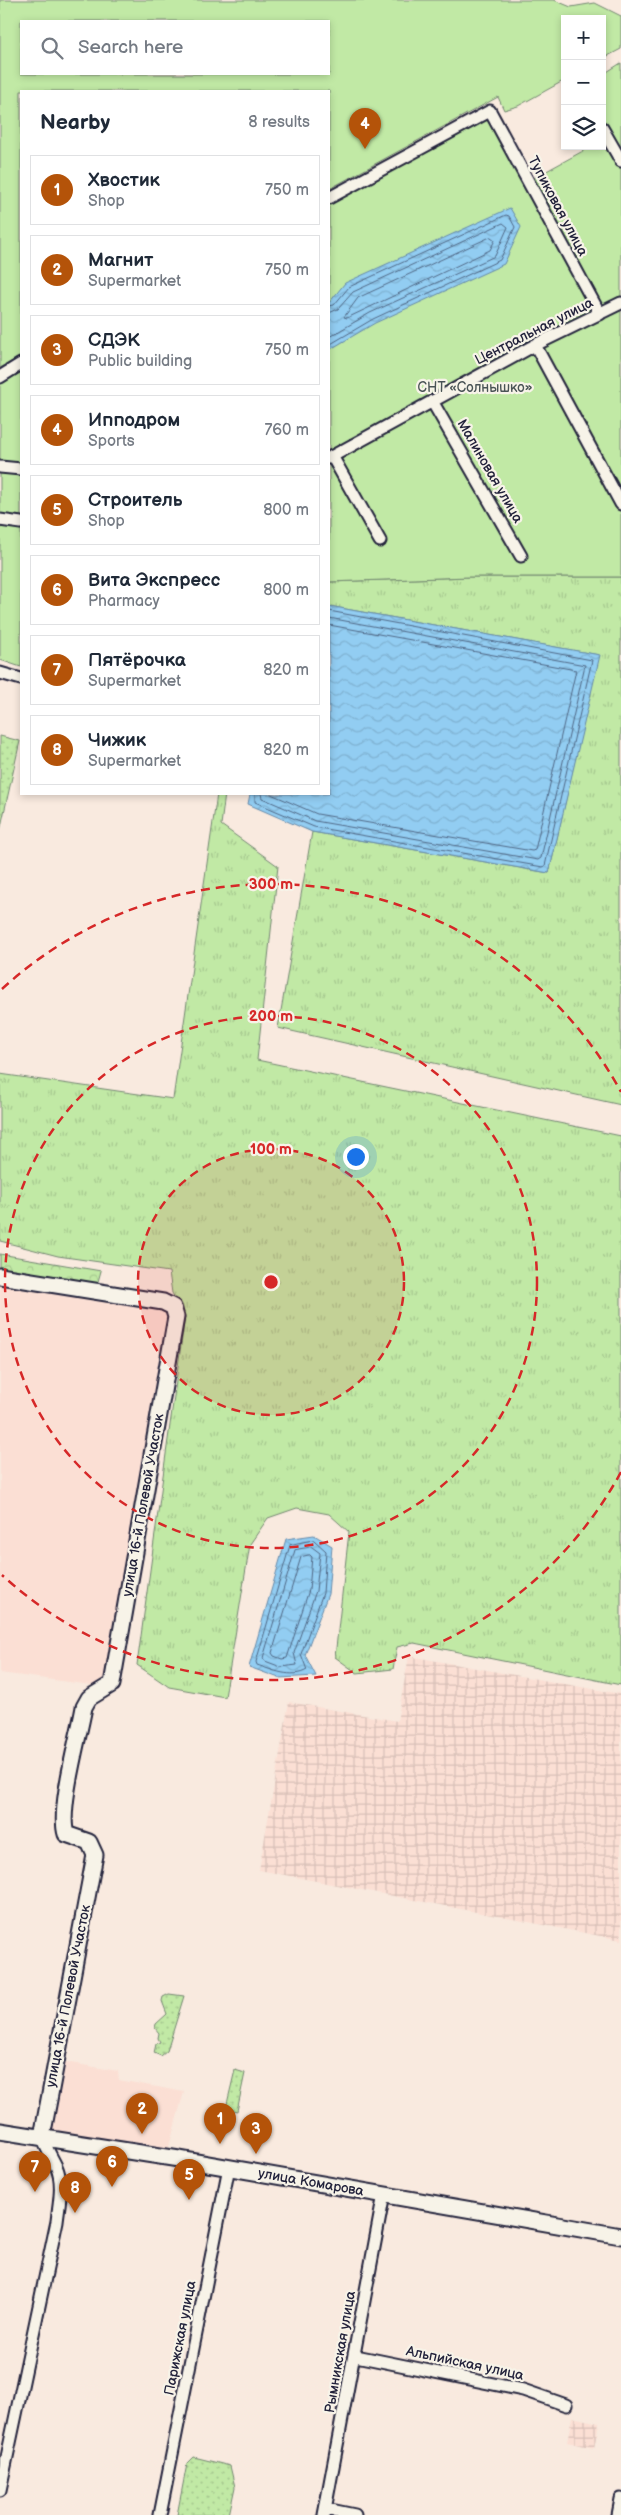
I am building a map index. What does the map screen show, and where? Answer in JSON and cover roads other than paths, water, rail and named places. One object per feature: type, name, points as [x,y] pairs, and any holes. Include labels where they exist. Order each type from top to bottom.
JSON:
[{"type":"street","name":"Тупиковая улица","points":[[330,197],[490,111],[600,314]]},
{"type":"street","points":[[606,135],[621,161]]},
{"type":"street","name":"Центральная улица","points":[[331,456],[535,346],[621,303]]},
{"type":"street","points":[[535,346],[621,504]]},
{"type":"street","points":[[0,377],[20,365]]},
{"type":"street","name":"Малиновая улица","points":[[432,401],[521,556]]},
{"type":"street","points":[[331,456],[380,541]]},
{"type":"street","points":[[0,467],[20,469]]},
{"type":"street","points":[[0,520],[20,523]]},
{"type":"street","points":[[0,673],[20,679]]},
{"type":"street","name":"улица 16-й Полевой Участок","points":[[0,1276],[163,1302],[173,1307],[176,1317],[112,1684],[89,1698],[84,1707],[66,1801],[64,1826],[66,1834],[89,1842],[93,1851],[42,2138]]},
{"type":"street","name":"улица Комарова","points":[[0,2131],[229,2167],[621,2236]]},
{"type":"street","points":[[0,2490],[57,2221],[62,2188],[56,2166],[46,2152],[42,2138]]},
{"type":"street","name":"Парижская улица","points":[[160,2515],[229,2167]]},
{"type":"street","name":"Рымникская улица","points":[[325,2512],[356,2356],[384,2194]]},
{"type":"street","name":"Альпийская улица","points":[[356,2356],[523,2390],[566,2405]]},
{"type":"street","points":[[618,2515],[621,2499]]},
{"type":"street","points":[[325,2512],[355,2515]]},
{"type":"water","points":[[510,208],[521,227],[504,264],[375,323],[330,349],[330,302],[345,283]]},
{"type":"water","points":[[330,606],[600,655],[549,873],[312,832],[248,804],[250,795],[330,795]]},
{"type":"water","points":[[314,1535],[332,1546],[328,1594],[305,1655],[316,1676],[279,1678],[249,1667],[286,1539]]},
{"type":"place","name":"Ипподром","points":[[365,149]]},
{"type":"place","name":"Магнит","points":[[142,2134]]},
{"type":"place","name":"Хвостик","points":[[220,2144]]},
{"type":"place","name":"СДЭК","points":[[256,2154]]},
{"type":"place","name":"Вита Экспресс","points":[[112,2187]]},
{"type":"place","name":"Пятёрочка","points":[[35,2192]]},
{"type":"place","name":"Строитель","points":[[189,2200]]},
{"type":"place","name":"Чижик","points":[[75,2213]]},
{"type":"park label","name":"СНТ «Солнышко»","points":[[475,387]]}]
